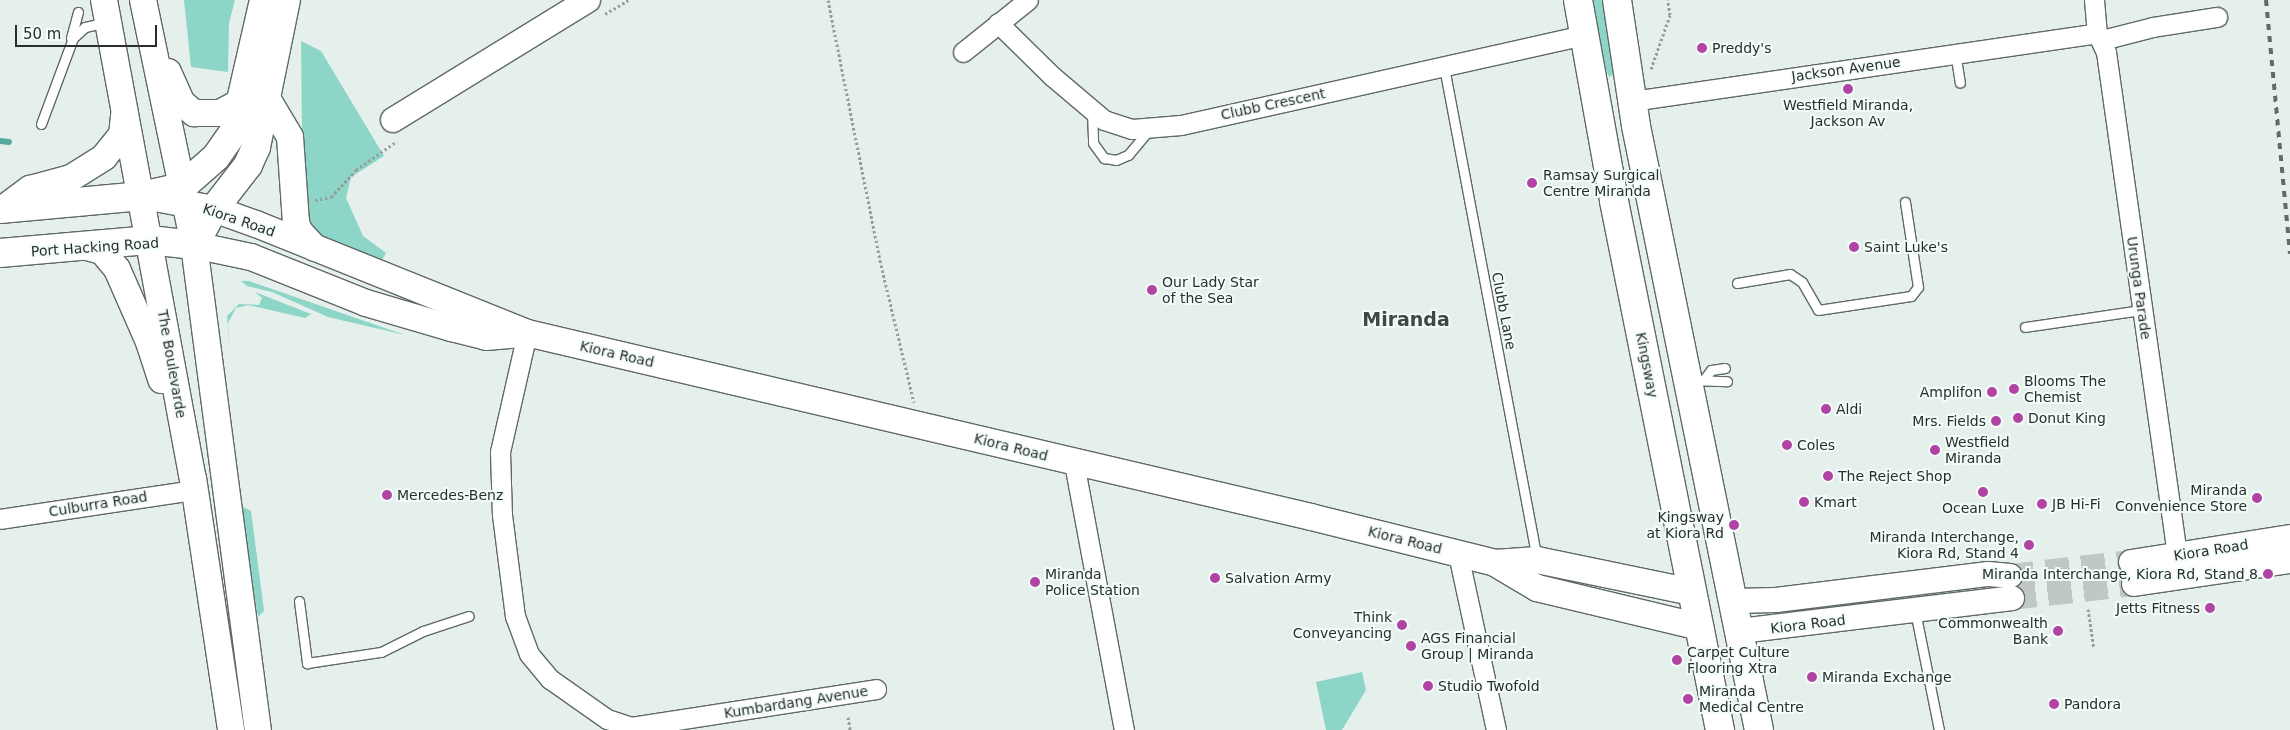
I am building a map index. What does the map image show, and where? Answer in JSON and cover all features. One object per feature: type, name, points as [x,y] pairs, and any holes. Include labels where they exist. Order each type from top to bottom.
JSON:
[{"type":"main road","points":[[143,0],[194,245],[258,730]]},
{"type":"main road","points":[[194,245],[214,209],[253,155],[264,0]]},
{"type":"main road","points":[[2,209],[142,196],[183,195],[226,146],[239,120],[256,100],[275,48],[286,0]]},
{"type":"main road","name":"Kingsway","points":[[1578,0],[1596,106],[1720,730]]},
{"type":"main road","points":[[1616,0],[1632,101],[1697,380],[1734,600],[1759,730]]},
{"type":"main road","name":"The Boulevarde","points":[[106,11],[123,107],[142,196],[195,490],[231,730]]},
{"type":"main road","points":[[152,49],[173,79],[182,103],[188,110],[212,114],[256,100]]},
{"type":"main road","points":[[256,100],[290,137],[296,222],[300,231],[316,248]]},
{"type":"main road","name":"Jackson Avenue","points":[[1596,106],[1632,101]]},
{"type":"main road","points":[[2,209],[30,190],[71,178],[104,157],[122,135],[123,107]]},
{"type":"main road","name":"Kiora Road","points":[[183,195],[527,333],[1495,563],[1536,588],[1700,628],[1740,631]]},
{"type":"main road","name":"Port Hacking Road","points":[[0,253],[150,240],[194,245]]},
{"type":"main road","name":"Kiora Road","points":[[194,245],[251,257],[366,303],[451,328],[486,337],[527,333]]},
{"type":"main road","points":[[83,246],[102,252],[118,269],[153,353],[173,439],[195,490]]},
{"type":"main road","name":"Kiora Road","points":[[1495,563],[1537,560],[1734,600]]},
{"type":"street","points":[[393,120],[588,0]]},
{"type":"street","points":[[963,52],[1028,0]]},
{"type":"street","name":"Urunga Parade","points":[[2094,0],[2179,566]]},
{"type":"street","name":"Jackson Avenue","points":[[1632,101],[1955,52],[2099,37],[2217,18]]},
{"type":"street","name":"Clubb Crescent","points":[[998,23],[1092,110],[1117,126],[1151,128],[1181,125],[1583,35]]},
{"type":"street","name":"Kumbardang Avenue","points":[[527,333],[500,452],[502,515],[515,616],[529,654],[550,679],[607,719],[631,727],[876,689]]},
{"type":"street","points":[[1074,463],[1124,730]]},
{"type":"street","name":"Culburra Road","points":[[0,519],[195,490]]},
{"type":"street","name":"Kiora Road","points":[[2133,573],[2179,566],[2290,537]]},
{"type":"street","points":[[1458,554],[1496,730]]},
{"type":"street","name":"Kiora Road","points":[[2179,566],[2290,561]]},
{"type":"street","name":"Kiora Road","points":[[1734,600],[1776,600],[1988,574],[2011,587],[1915,611],[1740,631]]},
{"type":"lane","points":[[68,50],[80,30],[106,11]]},
{"type":"lane","points":[[41,124],[68,50],[78,12]]},
{"type":"lane","points":[[1955,52],[1960,83]]},
{"type":"lane","name":"Clubb Lane","points":[[1444,67],[1537,560]]},
{"type":"lane","points":[[1092,110],[1093,143],[1104,158],[1116,160],[1128,155],[1151,128]]},
{"type":"lane","points":[[1737,284],[1790,274],[1802,282],[1818,310],[1911,296],[1918,288],[1905,202]]},
{"type":"lane","points":[[2025,327],[2142,310]]},
{"type":"lane","points":[[1697,380],[1711,370],[1725,368]]},
{"type":"lane","points":[[1697,380],[1713,383],[1727,381]]},
{"type":"lane","points":[[298,601],[307,663],[381,652],[423,631],[469,616]]},
{"type":"lane","points":[[1915,611],[1939,730]]},
{"type":"path","points":[[828,0],[880,265],[919,425]]},
{"type":"path","points":[[1649,74],[1670,15],[1668,0]]},
{"type":"path","points":[[2088,609],[2094,649]]},
{"type":"path","points":[[848,717],[850,730]]},
{"type":"green space","points":[[184,0],[235,0],[229,23],[228,72],[191,67]]},
{"type":"green space","points":[[1591,0],[1602,0],[1613,75],[1609,77],[1602,59]]},
{"type":"green space","points":[[301,41],[321,51],[384,156],[351,177],[346,198],[363,236],[386,253],[381,262],[314,236],[303,222]]},
{"type":"green space","points":[[241,281],[249,281],[405,335],[328,317],[272,292],[247,286]]},
{"type":"green space","points":[[255,292],[311,314],[305,318],[248,305],[236,308],[228,323],[230,354],[227,316],[239,304],[259,305],[262,298]]},
{"type":"green space","points":[[243,507],[251,511],[264,611],[258,617],[239,509]]},
{"type":"green space","points":[[1362,672],[1366,690],[1342,730],[1326,730],[1316,682]]},
{"type":"waterway","points":[[0,141],[9,142]]},
{"type":"tunnel","points":[[2010,576],[2131,562]]},
{"type":"tunnel","points":[[2012,598],[2134,584]]},
{"type":"railway","points":[[2266,0],[2290,254]]},
{"type":"place","name":"Preddy's","points":[[1702,48]]},
{"type":"place","name":"Westfield Miranda, Jackson Av","points":[[1848,89]]},
{"type":"place","name":"Ramsay Surgical Centre Miranda","points":[[1532,183]]},
{"type":"place","name":"Saint Luke's","points":[[1854,247]]},
{"type":"place","name":"Our Lady Star of the Sea","points":[[1152,290]]},
{"type":"place","name":"Blooms The Chemist","points":[[2014,389]]},
{"type":"place","name":"Amplifon","points":[[1992,392]]},
{"type":"place","name":"Aldi","points":[[1826,409]]},
{"type":"place","name":"Donut King","points":[[2018,418]]},
{"type":"place","name":"Mrs. Fields","points":[[1996,421]]},
{"type":"place","name":"Coles","points":[[1787,445]]},
{"type":"place","name":"Westfield Miranda","points":[[1935,450]]},
{"type":"place","name":"The Reject Shop","points":[[1828,476]]},
{"type":"place","name":"Ocean Luxe","points":[[1983,492]]},
{"type":"place","name":"Mercedes-Benz","points":[[387,495]]},
{"type":"place","name":"Miranda Convenience Store","points":[[2257,498]]},
{"type":"place","name":"Kmart","points":[[1804,502]]},
{"type":"place","name":"JB Hi-Fi","points":[[2042,504]]},
{"type":"place","name":"Kingsway at Kiora Rd","points":[[1734,525]]},
{"type":"place","name":"Miranda Interchange, Kiora Rd, Stand 4","points":[[2029,545]]},
{"type":"place","name":"Miranda Interchange, Kiora Rd, Stand 8","points":[[2268,574]]},
{"type":"place","name":"Salvation Army","points":[[1215,578]]},
{"type":"place","name":"Miranda Police Station","points":[[1035,582]]},
{"type":"place","name":"Jetts Fitness","points":[[2210,608]]},
{"type":"place","name":"Think Conveyancing","points":[[1402,625]]},
{"type":"place","name":"Commonwealth Bank","points":[[2058,631]]},
{"type":"place","name":"AGS Financial Group | Miranda","points":[[1411,646]]},
{"type":"place","name":"Carpet Culture Flooring Xtra","points":[[1677,660]]},
{"type":"place","name":"Miranda Exchange","points":[[1812,677]]},
{"type":"place","name":"Studio Twofold","points":[[1428,686]]},
{"type":"place","name":"Miranda Medical Centre","points":[[1688,699]]},
{"type":"place","name":"Pandora","points":[[2054,704]]},
{"type":"district","name":"Miranda","points":[[1406,320]]}]
